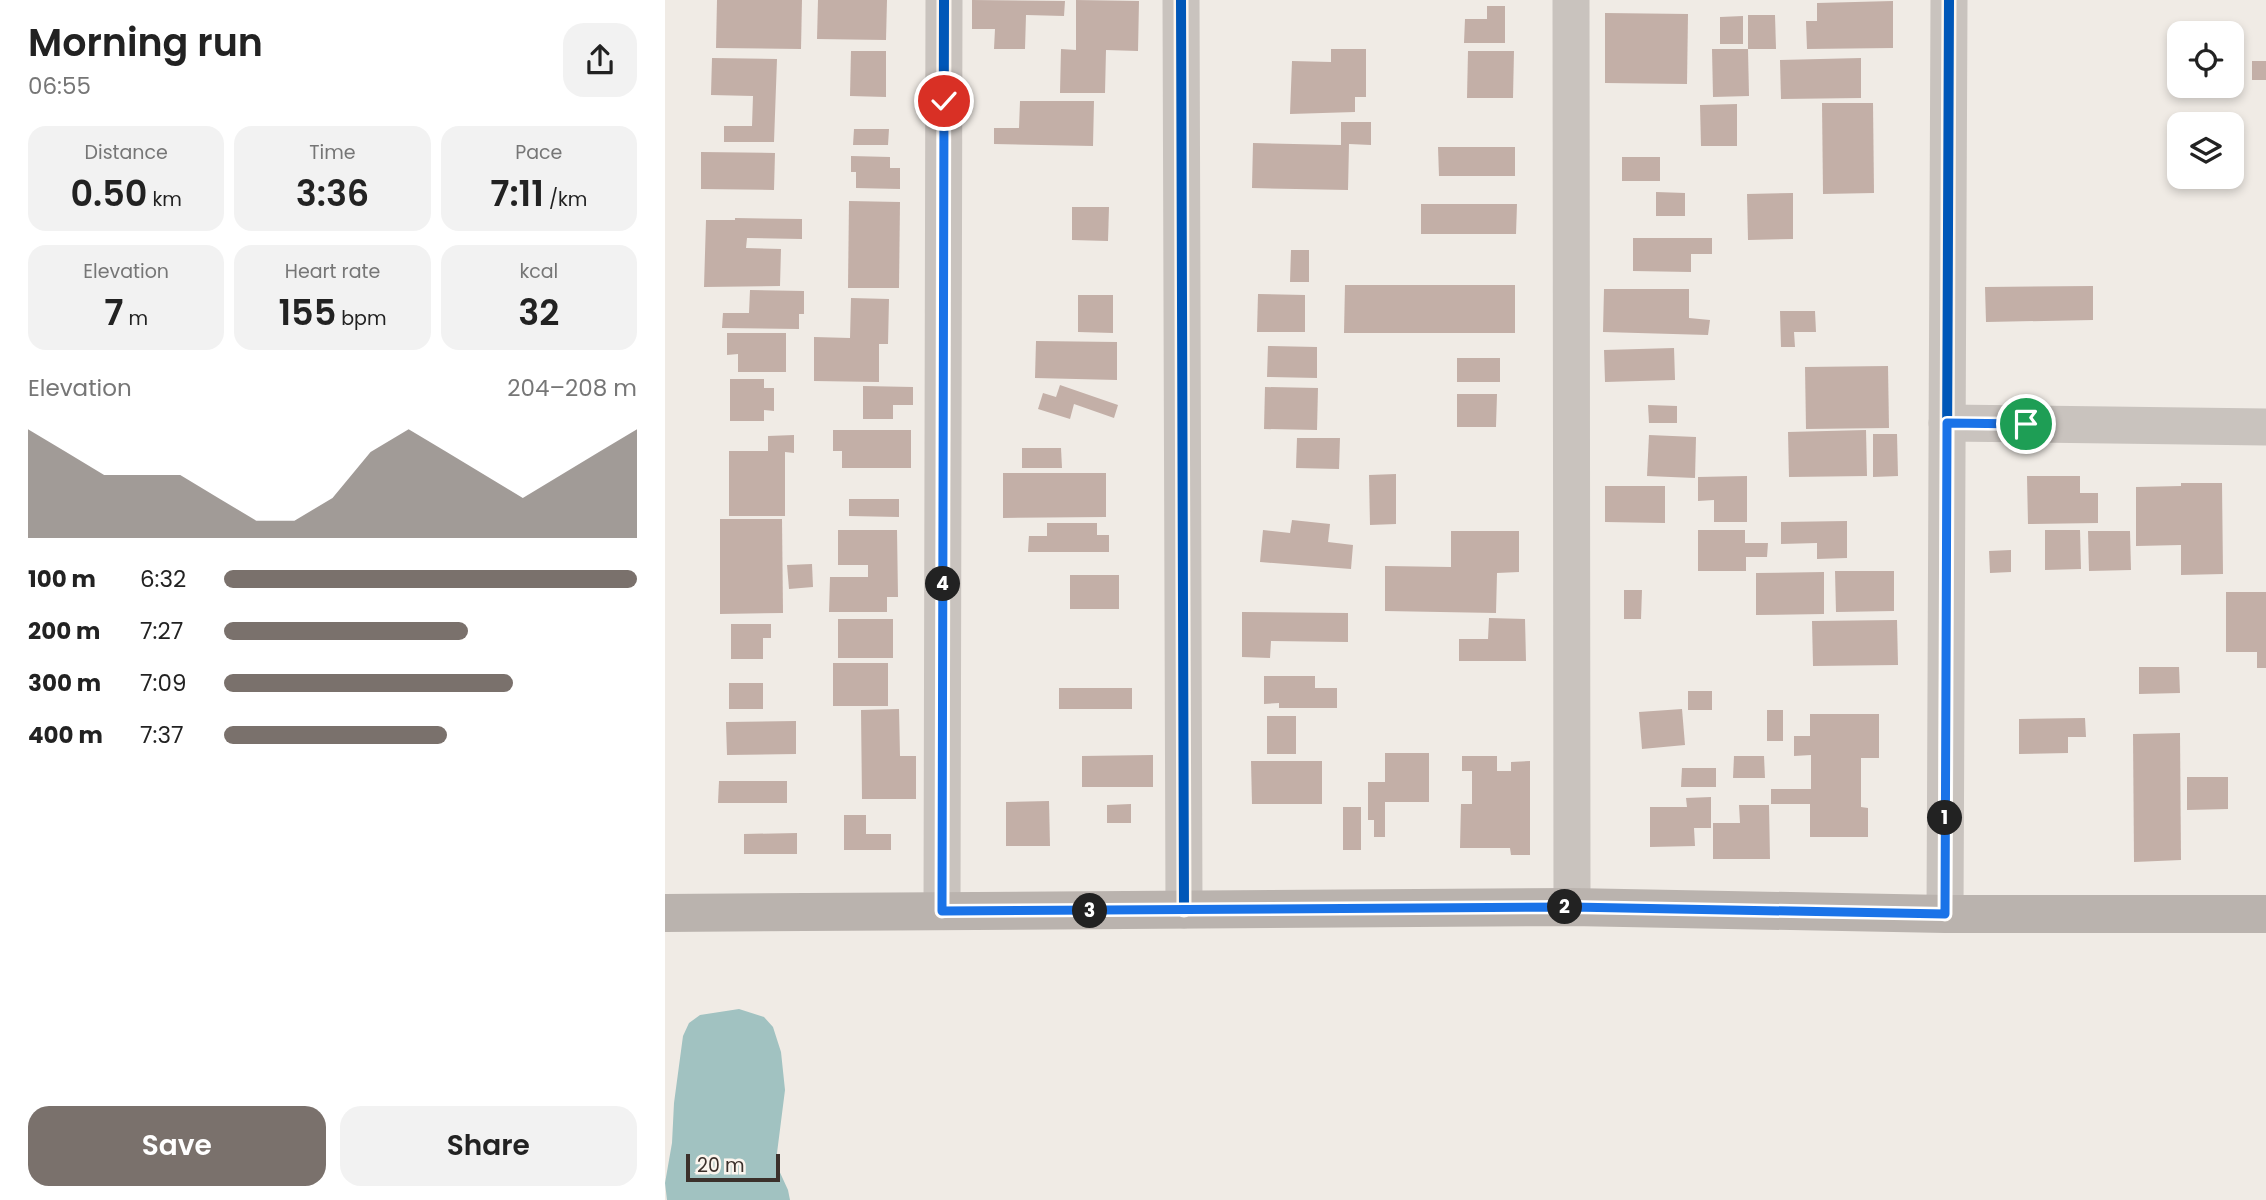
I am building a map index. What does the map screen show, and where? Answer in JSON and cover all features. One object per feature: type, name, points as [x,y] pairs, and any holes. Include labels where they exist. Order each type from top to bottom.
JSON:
[{"type":"main road","points":[[665,913],[1572,907],[1945,914],[2266,914]]},
{"type":"street","points":[[942,911],[944,0]]},
{"type":"street","points":[[1181,0],[1184,911]]},
{"type":"street","points":[[1571,0],[1572,907]]},
{"type":"street","points":[[1945,914],[1949,0]]},
{"type":"street","points":[[1947,423],[2266,427]]},
{"type":"water","points":[[739,1009],[764,1017],[773,1027],[781,1052],[785,1090],[777,1166],[790,1200],[667,1200],[665,1183],[683,1036],[689,1023],[700,1015]]},
{"type":"building","points":[[717,0],[802,0],[801,49],[716,48]]},
{"type":"building","points":[[818,0],[887,0],[886,40],[817,39]]},
{"type":"building","points":[[972,0],[1065,1],[1064,16],[1026,15],[1025,49],[994,49],[995,29],[972,29]]},
{"type":"building","points":[[1076,0],[1139,1],[1138,51],[1106,50],[1105,93],[1060,93],[1061,49],[1076,50]]},
{"type":"building","points":[[1893,1],[1893,48],[1807,49],[1806,21],[1817,21],[1817,3]]},
{"type":"building","points":[[1487,6],[1505,6],[1505,43],[1464,43],[1465,19],[1487,19]]},
{"type":"building","points":[[1605,13],[1688,14],[1687,84],[1605,83]]},
{"type":"building","points":[[1748,15],[1775,15],[1776,49],[1748,49]]},
{"type":"building","points":[[1743,16],[1743,44],[1720,44],[1720,17]]},
{"type":"building","points":[[1331,49],[1366,49],[1366,97],[1355,97],[1355,112],[1290,114],[1292,61],[1331,62]]},
{"type":"building","points":[[1712,49],[1748,49],[1749,96],[1713,97]]},
{"type":"building","points":[[851,51],[886,51],[886,97],[850,96]]},
{"type":"building","points":[[1468,51],[1514,51],[1513,98],[1467,98]]},
{"type":"building","points":[[712,58],[777,59],[774,142],[724,142],[724,126],[752,126],[753,96],[711,95]]},
{"type":"building","points":[[1861,58],[1861,98],[1781,99],[1780,60]]},
{"type":"building","points":[[2252,61],[2266,61],[2266,80],[2252,80]]},
{"type":"building","points":[[1020,101],[1094,101],[1093,146],[994,144],[994,128],[1019,128]]},
{"type":"building","points":[[1822,103],[1873,103],[1874,193],[1823,194]]},
{"type":"building","points":[[1737,104],[1737,146],[1701,146],[1700,105]]},
{"type":"building","points":[[1341,122],[1371,122],[1371,145],[1349,144],[1348,190],[1252,188],[1253,143],[1341,145]]},
{"type":"building","points":[[854,129],[889,129],[888,145],[853,145]]},
{"type":"building","points":[[1438,147],[1515,147],[1515,176],[1439,176]]},
{"type":"building","points":[[701,152],[775,153],[774,190],[701,189]]},
{"type":"building","points":[[851,156],[890,157],[890,168],[900,168],[900,189],[856,188],[856,172],[851,172]]},
{"type":"building","points":[[1622,157],[1660,157],[1660,181],[1622,181]]},
{"type":"building","points":[[1656,192],[1685,193],[1685,216],[1656,216]]},
{"type":"building","points":[[1793,193],[1793,239],[1748,240],[1747,194]]},
{"type":"building","points":[[849,201],[900,202],[899,288],[848,288]]},
{"type":"building","points":[[1421,204],[1517,204],[1516,234],[1421,234]]},
{"type":"building","points":[[1072,207],[1109,207],[1108,241],[1072,240]]},
{"type":"building","points":[[802,219],[802,239],[747,238],[746,248],[781,249],[780,286],[704,287],[706,220]]},
{"type":"building","points":[[1633,238],[1712,238],[1712,254],[1691,254],[1691,272],[1633,271]]},
{"type":"building","points":[[1291,250],[1309,250],[1309,282],[1290,282]]},
{"type":"building","points":[[1345,285],[1515,285],[1515,333],[1344,333]]},
{"type":"building","points":[[2093,286],[2093,320],[1986,322],[1985,287]]},
{"type":"building","points":[[1604,289],[1689,289],[1689,318],[1710,320],[1708,335],[1603,332]]},
{"type":"building","points":[[750,290],[804,291],[804,314],[799,314],[799,329],[722,328],[723,313],[749,313]]},
{"type":"building","points":[[1258,294],[1305,295],[1305,332],[1257,332]]},
{"type":"building","points":[[1078,295],[1113,295],[1113,333],[1078,332]]},
{"type":"building","points":[[851,298],[889,299],[888,344],[879,344],[879,382],[814,381],[814,337],[850,338]]},
{"type":"building","points":[[1780,311],[1815,311],[1816,332],[1794,332],[1795,347],[1781,347]]},
{"type":"building","points":[[727,333],[786,333],[786,372],[738,372],[738,354],[727,355]]},
{"type":"building","points":[[1036,341],[1117,342],[1117,380],[1035,378]]},
{"type":"building","points":[[1268,346],[1317,347],[1317,378],[1267,377]]},
{"type":"building","points":[[1674,348],[1675,380],[1605,382],[1604,350]]},
{"type":"building","points":[[1457,358],[1500,358],[1500,382],[1457,382]]},
{"type":"building","points":[[1888,366],[1889,428],[1806,429],[1805,367]]},
{"type":"building","points":[[730,379],[764,379],[764,388],[774,388],[774,411],[764,410],[764,421],[730,421]]},
{"type":"building","points":[[1060,385],[1118,405],[1114,418],[1074,404],[1070,419],[1038,409],[1043,393],[1056,397]]},
{"type":"building","points":[[863,386],[913,387],[913,405],[893,405],[893,419],[863,419]]},
{"type":"building","points":[[1265,387],[1318,388],[1317,430],[1264,429]]},
{"type":"building","points":[[1457,394],[1497,394],[1496,427],[1457,427]]},
{"type":"building","points":[[1648,405],[1677,406],[1677,423],[1649,423]]},
{"type":"building","points":[[833,430],[911,430],[911,468],[842,468],[842,451],[833,451]]},
{"type":"building","points":[[1866,430],[1867,476],[1789,477],[1788,432]]},
{"type":"building","points":[[1873,434],[1897,434],[1898,476],[1873,477]]},
{"type":"building","points":[[794,435],[794,453],[785,452],[785,516],[729,516],[729,451],[768,451],[768,436]]},
{"type":"building","points":[[1649,435],[1696,437],[1695,478],[1647,476]]},
{"type":"building","points":[[1297,438],[1340,438],[1339,469],[1296,468]]},
{"type":"building","points":[[1022,448],[1061,448],[1062,468],[1022,468]]},
{"type":"building","points":[[1003,473],[1106,473],[1106,517],[1003,518]]},
{"type":"building","points":[[1396,474],[1396,524],[1370,525],[1369,475]]},
{"type":"building","points":[[1747,476],[1747,522],[1714,522],[1714,500],[1698,501],[1698,477]]},
{"type":"building","points":[[2027,476],[2080,476],[2080,493],[2098,493],[2098,523],[2028,524]]},
{"type":"building","points":[[2181,483],[2222,483],[2223,574],[2181,575],[2181,545],[2136,546],[2136,487],[2181,486]]},
{"type":"building","points":[[1605,486],[1665,486],[1665,523],[1605,522]]},
{"type":"building","points":[[849,499],[899,499],[899,517],[849,516]]},
{"type":"building","points":[[720,519],[782,519],[783,613],[720,614]]},
{"type":"building","points":[[1292,520],[1330,524],[1328,542],[1353,545],[1351,569],[1260,562],[1263,530],[1290,533]]},
{"type":"building","points":[[1847,521],[1847,558],[1817,559],[1817,543],[1781,544],[1781,522]]},
{"type":"building","points":[[1047,523],[1097,523],[1097,535],[1109,535],[1109,552],[1028,552],[1029,536],[1047,536]]},
{"type":"building","points":[[838,530],[897,530],[898,597],[887,597],[887,612],[829,612],[830,577],[868,577],[868,565],[838,565]]},
{"type":"building","points":[[1698,530],[1745,530],[1745,543],[1768,543],[1767,557],[1746,557],[1746,571],[1698,571]]},
{"type":"building","points":[[2045,530],[2080,530],[2081,569],[2045,570]]},
{"type":"building","points":[[1451,531],[1519,531],[1519,572],[1497,573],[1496,613],[1385,611],[1385,566],[1451,567]]},
{"type":"building","points":[[2088,531],[2130,531],[2131,570],[2089,571]]},
{"type":"building","points":[[2011,550],[2011,572],[1990,573],[1989,551]]},
{"type":"building","points":[[812,564],[813,587],[789,589],[787,565]]},
{"type":"building","points":[[1835,571],[1894,571],[1894,611],[1836,612]]},
{"type":"building","points":[[1824,572],[1824,614],[1756,615],[1756,573]]},
{"type":"building","points":[[1070,575],[1119,575],[1119,609],[1070,609]]},
{"type":"building","points":[[1624,590],[1642,590],[1641,619],[1624,619]]},
{"type":"building","points":[[2226,592],[2266,592],[2266,668],[2257,668],[2257,652],[2226,652]]},
{"type":"building","points":[[1242,612],[1348,613],[1348,642],[1271,641],[1270,658],[1242,657]]},
{"type":"building","points":[[1489,618],[1525,619],[1526,661],[1459,661],[1459,639],[1488,639]]},
{"type":"building","points":[[838,619],[893,619],[893,658],[838,658]]},
{"type":"building","points":[[1897,620],[1898,665],[1813,666],[1812,621]]},
{"type":"building","points":[[731,624],[771,624],[771,638],[763,638],[763,659],[731,659]]},
{"type":"building","points":[[833,663],[888,663],[888,706],[833,706]]},
{"type":"building","points":[[2139,667],[2179,667],[2180,693],[2139,694]]},
{"type":"building","points":[[1264,676],[1315,676],[1315,688],[1337,688],[1337,708],[1279,708],[1279,703],[1264,704]]},
{"type":"building","points":[[729,683],[763,683],[763,709],[729,709]]},
{"type":"building","points":[[1059,688],[1132,688],[1132,709],[1059,709]]},
{"type":"building","points":[[1688,691],[1712,691],[1712,710],[1688,710]]},
{"type":"building","points":[[899,709],[900,756],[916,756],[916,799],[862,799],[861,710]]},
{"type":"building","points":[[1682,709],[1685,745],[1642,749],[1639,712]]},
{"type":"building","points":[[1767,710],[1783,710],[1783,741],[1767,741]]},
{"type":"building","points":[[1810,714],[1879,714],[1879,758],[1861,758],[1861,807],[1868,808],[1868,837],[1810,837],[1810,804],[1771,804],[1771,789],[1811,789],[1811,755],[1794,756],[1794,736],[1810,736]]},
{"type":"building","points":[[1267,716],[1296,716],[1296,754],[1267,754]]},
{"type":"building","points":[[2085,718],[2086,737],[2068,737],[2068,753],[2019,754],[2019,719]]},
{"type":"building","points":[[796,721],[796,754],[727,755],[726,722]]},
{"type":"building","points":[[2180,733],[2181,860],[2134,862],[2133,734]]},
{"type":"building","points":[[1385,753],[1429,753],[1429,802],[1385,802],[1385,837],[1374,837],[1374,820],[1368,820],[1368,782],[1385,782]]},
{"type":"building","points":[[1153,755],[1153,787],[1082,787],[1082,756]]},
{"type":"building","points":[[1462,756],[1497,756],[1497,771],[1511,771],[1511,762],[1530,761],[1530,855],[1511,855],[1510,848],[1460,848],[1461,804],[1472,804],[1472,771],[1462,771]]},
{"type":"building","points":[[1734,756],[1764,756],[1765,778],[1733,778]]},
{"type":"building","points":[[1251,761],[1322,761],[1322,804],[1252,804]]},
{"type":"building","points":[[1682,768],[1716,768],[1716,787],[1681,787]]},
{"type":"building","points":[[2187,777],[2228,777],[2228,809],[2187,810]]},
{"type":"building","points":[[719,781],[787,781],[787,803],[718,803]]},
{"type":"building","points":[[1711,797],[1711,828],[1694,828],[1695,846],[1650,847],[1650,807],[1687,807],[1686,798]]},
{"type":"building","points":[[1049,801],[1050,846],[1006,846],[1006,802]]},
{"type":"building","points":[[1131,804],[1131,823],[1107,823],[1107,805]]},
{"type":"building","points":[[1739,805],[1769,805],[1770,859],[1713,859],[1713,823],[1740,823]]},
{"type":"building","points":[[1343,807],[1361,807],[1361,850],[1343,850]]},
{"type":"building","points":[[844,815],[866,815],[866,834],[891,834],[891,850],[844,850]]},
{"type":"building","points":[[797,833],[797,854],[744,854],[744,834]]},
{"type":"cycle path","points":[[942,911],[944,0]]},
{"type":"cycle path","points":[[1181,0],[1184,910]]},
{"type":"cycle path","points":[[1945,914],[1949,0]]},
{"type":"route","points":[[944,101],[942,911],[1572,907],[1945,914],[1947,423],[2026,424]]}]
